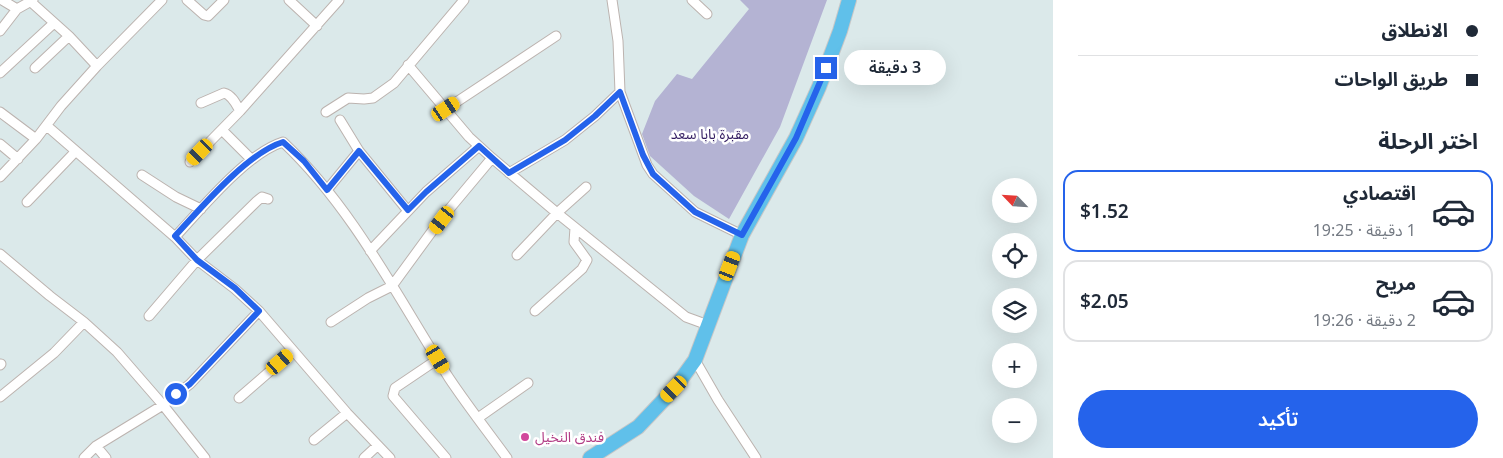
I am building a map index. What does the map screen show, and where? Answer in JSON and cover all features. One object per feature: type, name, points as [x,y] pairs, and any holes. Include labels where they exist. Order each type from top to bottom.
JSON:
[{"type":"main road","points":[[590,458],[638,427],[653,413],[674,389],[695,360],[742,235],[796,138],[840,31],[849,0]]},
{"type":"street","points":[[2,0],[17,10]]},
{"type":"street","points":[[0,177],[36,139],[61,106],[96,66],[162,0]]},
{"type":"street","points":[[187,0],[204,15],[208,16],[224,0]]},
{"type":"street","points":[[289,0],[317,26]]},
{"type":"street","points":[[190,162],[240,111],[339,0]]},
{"type":"street","points":[[326,112],[348,98],[364,100],[373,98],[394,83],[464,0]]},
{"type":"street","points":[[612,0],[618,41],[620,92],[643,155],[653,174],[695,212],[742,235]]},
{"type":"street","points":[[692,0],[707,14]]},
{"type":"street","points":[[0,31],[17,10],[32,1],[69,36],[96,66]]},
{"type":"street","points":[[0,73],[54,23]]},
{"type":"street","points":[[35,68],[69,36]]},
{"type":"street","points":[[446,109],[556,36]]},
{"type":"street","points":[[408,65],[469,137],[509,173],[686,317],[708,325]]},
{"type":"street","points":[[509,173],[565,140],[595,116],[620,92]]},
{"type":"street","points":[[201,104],[224,93],[233,99],[240,111]]},
{"type":"street","points":[[0,112],[36,139]]},
{"type":"street","points":[[340,120],[359,151],[408,210]]},
{"type":"street","points":[[46,126],[175,236],[197,260],[235,288],[259,311],[346,413],[390,458]]},
{"type":"street","points":[[222,130],[251,159]]},
{"type":"street","points":[[175,236],[251,159],[268,148],[283,142],[304,161],[327,190],[370,251],[450,379],[507,458]]},
{"type":"street","points":[[0,144],[18,159]]},
{"type":"street","points":[[370,251],[426,192],[479,146]]},
{"type":"street","points":[[327,190],[359,151]]},
{"type":"street","points":[[27,202],[75,152]]},
{"type":"street","points":[[331,322],[368,298],[392,286],[492,158]]},
{"type":"street","points":[[142,175],[201,209]]},
{"type":"street","points":[[517,256],[557,213],[586,187]]},
{"type":"street","points":[[149,316],[197,260],[257,201],[262,197],[268,198]]},
{"type":"street","points":[[535,311],[582,269],[586,263],[587,260],[574,242],[575,228]]},
{"type":"street","points":[[0,254],[84,322],[116,352],[163,404],[205,458]]},
{"type":"street","points":[[84,458],[96,446],[163,404],[190,384],[259,311]]},
{"type":"street","points":[[0,397],[54,353],[84,322]]},
{"type":"street","points":[[239,398],[293,351]]},
{"type":"street","points":[[438,359],[395,388],[393,396],[446,458]]},
{"type":"street","points":[[695,360],[718,400],[756,458]]},
{"type":"street","points":[[478,418],[528,383]]},
{"type":"street","points":[[314,440],[346,413]]},
{"type":"street","points":[[96,446],[106,458]]},
{"type":"street","points":[[364,458],[377,446]]},
{"type":"green space","name":"مقبرة بابا سعد","points":[[740,0],[827,0],[780,127],[729,219],[694,196],[650,156],[642,134],[655,101],[677,74],[692,79],[749,9]]},
{"type":"place","name":"فندق النخيل","points":[[525,437]]},
{"type":"route","points":[[176,394],[190,384],[259,311],[235,288],[197,260],[175,236],[251,159],[268,148],[283,142],[304,161],[327,190],[359,151],[408,210],[479,146],[509,173],[565,140],[590,121],[620,92],[643,155],[653,174],[695,212],[742,235],[796,138],[826,68]]}]
